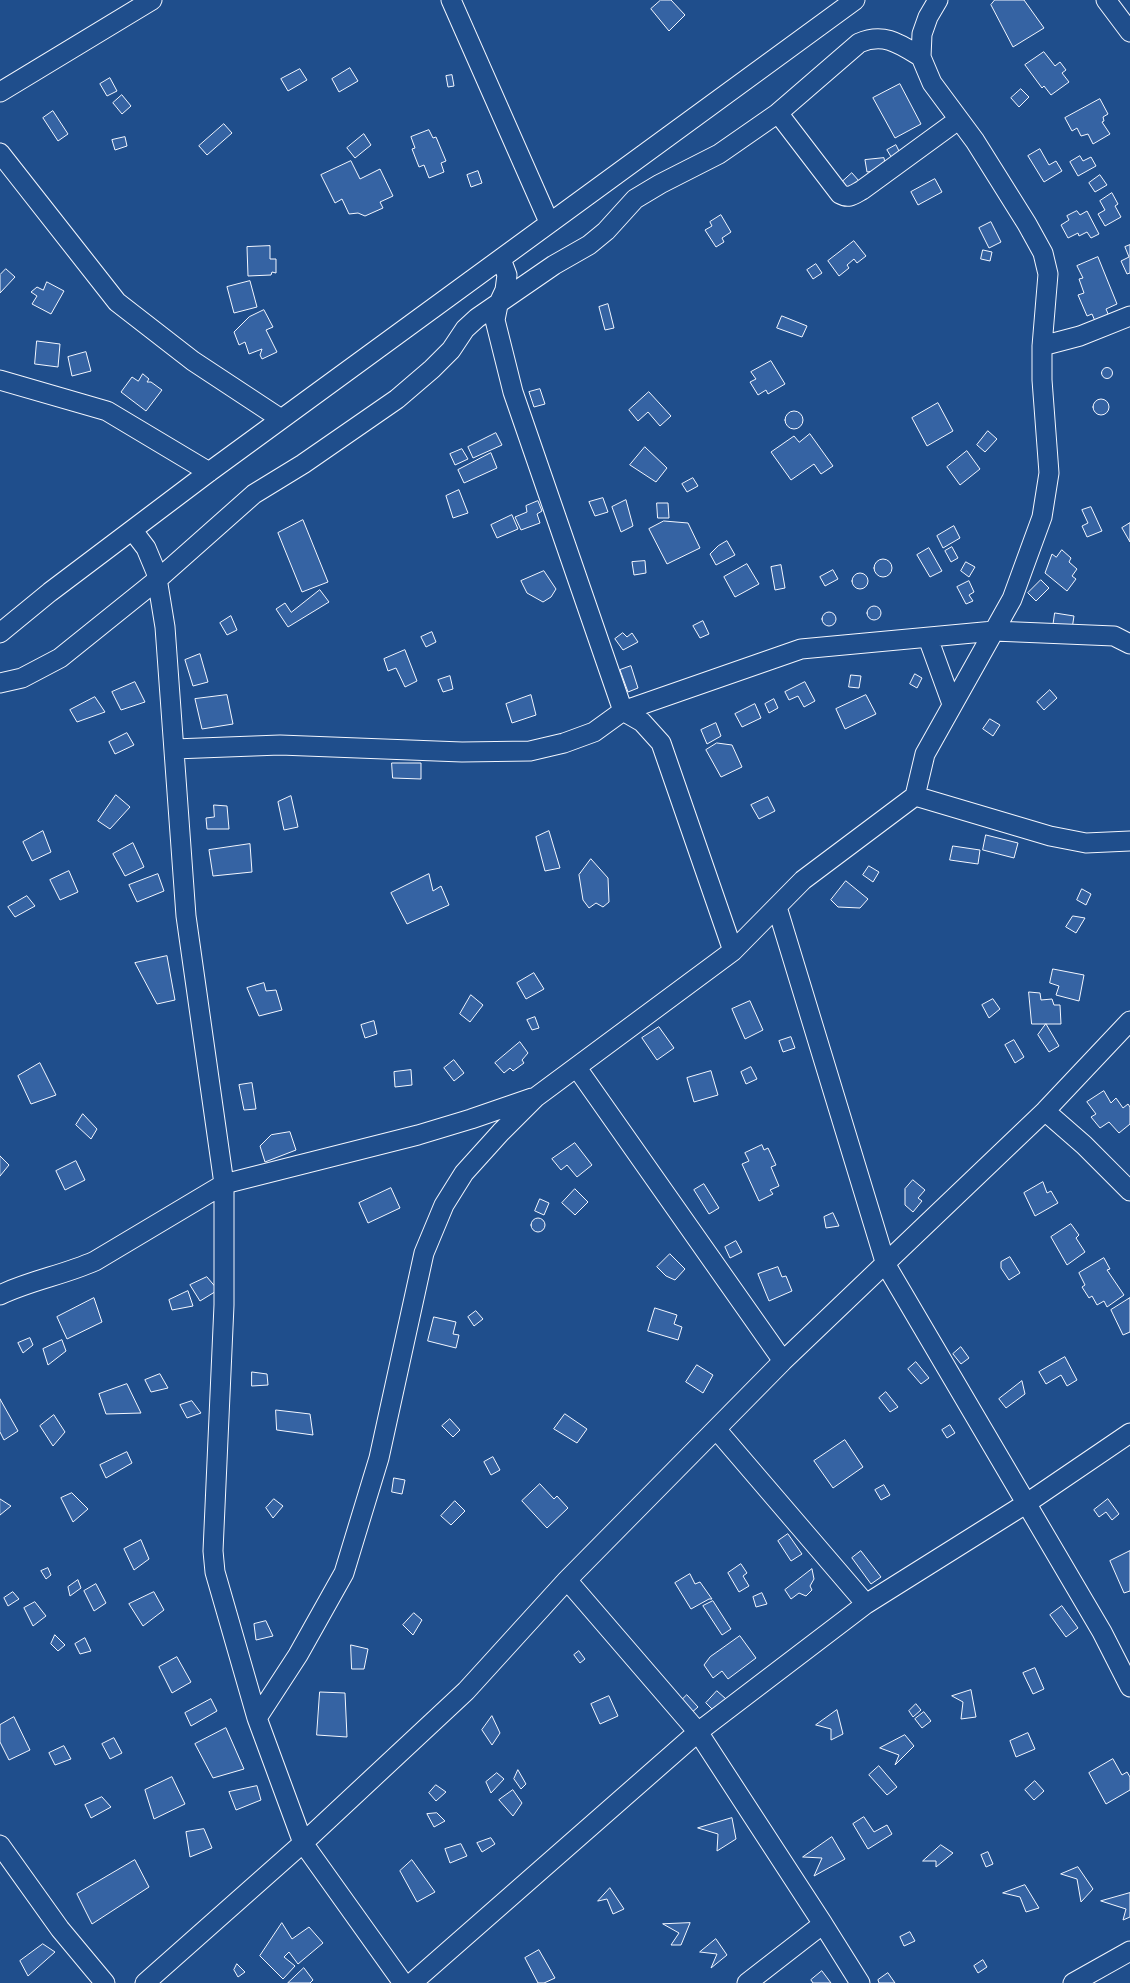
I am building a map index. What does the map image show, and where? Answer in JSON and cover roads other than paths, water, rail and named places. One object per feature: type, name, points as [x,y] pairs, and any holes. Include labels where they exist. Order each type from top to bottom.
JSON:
[{"type":"street","points":[[0,92],[152,0]]},
{"type":"street","points":[[451,0],[549,222]]},
{"type":"street","points":[[0,633],[50,592],[209,472],[855,0]]},
{"type":"street","points":[[257,1718],[298,1655],[344,1573],[379,1458],[424,1253],[444,1205],[464,1173],[536,1097],[733,951],[803,880],[915,796],[925,754],[1012,599],[1042,516],[1049,473],[1042,380],[1042,346],[1048,274],[1043,253],[1027,224],[975,141],[932,83],[921,57],[922,34],[928,16],[938,0]]},
{"type":"street","points":[[1106,0],[1130,32]]},
{"type":"street","points":[[0,683],[22,678],[60,658],[157,580],[254,494],[303,464],[398,399],[444,356],[465,329],[477,318],[554,265],[589,245],[606,231],[635,199],[719,154],[778,113],[859,43],[871,37],[884,38],[921,57]]},
{"type":"street","points":[[778,113],[840,194],[846,197],[851,197],[862,190],[958,120]]},
{"type":"street","points":[[0,153],[117,302],[193,360],[281,419]]},
{"type":"street","points":[[501,259],[507,275],[505,290],[498,305],[495,320],[513,392],[623,711],[642,722],[661,744],[733,951]]},
{"type":"street","points":[[1042,346],[1080,336],[1130,316]]},
{"type":"street","points":[[0,380],[107,411],[209,472]]},
{"type":"street","points":[[133,531],[146,548],[157,580],[165,628],[186,916],[224,1184],[224,1304],[213,1551],[215,1572],[257,1718],[303,1843],[403,1983]]},
{"type":"street","points":[[174,749],[280,745],[462,752],[530,751],[564,743],[594,732],[623,711],[801,649],[994,631],[1114,636],[1130,644]]},
{"type":"street","points":[[928,638],[952,704]]},
{"type":"street","points":[[915,796],[1059,838],[1086,843],[1130,841]]},
{"type":"street","points":[[776,908],[886,1265],[1102,1632],[1130,1688]]},
{"type":"street","points":[[145,1983],[303,1843],[466,1691],[567,1580],[783,1361],[886,1265],[1045,1111],[1130,1021]]},
{"type":"street","points":[[577,1068],[783,1361]]},
{"type":"street","points":[[0,1295],[34,1281],[74,1270],[95,1261],[224,1184],[418,1135],[536,1097]]},
{"type":"street","points":[[1045,1111],[1084,1145],[1130,1191]]},
{"type":"street","points":[[716,1429],[866,1604]]},
{"type":"street","points":[[412,1983],[698,1732],[866,1604],[1027,1503],[1130,1433]]},
{"type":"street","points":[[567,1580],[698,1732],[860,1983]]},
{"type":"street","points":[[0,1845],[60,1929],[105,1983]]},
{"type":"street","points":[[746,1983],[823,1924]]},
{"type":"street","points":[[1074,1983],[1130,1952]]}]
